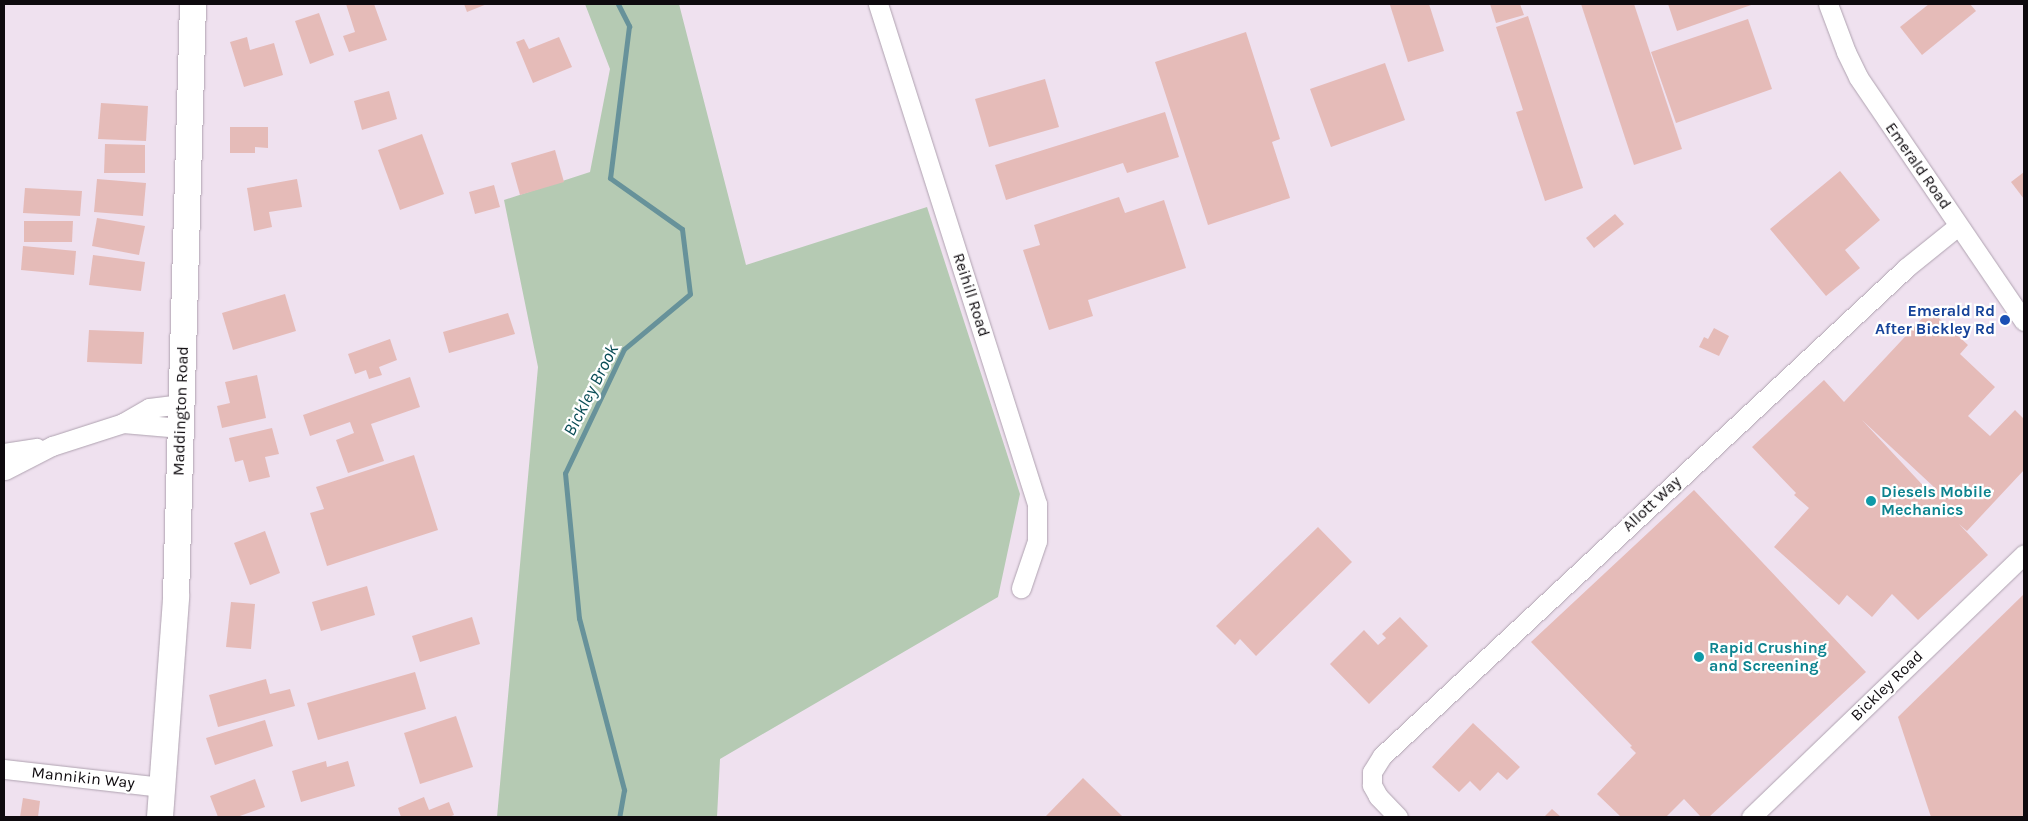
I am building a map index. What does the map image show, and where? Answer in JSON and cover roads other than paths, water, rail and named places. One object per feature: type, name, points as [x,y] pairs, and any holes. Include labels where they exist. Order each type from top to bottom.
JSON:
[{"type":"main road","name":"Maddington Road","points":[[160,817],[176,597],[194,4]]},
{"type":"street","name":"Reihill Road","points":[[878,4],[1037,504],[1036,541],[1021,588]]},
{"type":"street","name":"Emerald Road","points":[[1828,4],[1846,52],[1858,77],[2024,320]]},
{"type":"street","name":"Allott Way","points":[[1398,817],[1378,796],[1372,785],[1372,772],[1382,756],[1906,268],[1958,226]]},
{"type":"street","points":[[4,463],[123,423],[149,408],[181,416]]},
{"type":"street","name":"Bickley Road","points":[[1751,817],[2024,554]]},
{"type":"street","name":"Mannikin Way","points":[[4,769],[163,787]]},
{"type":"waterway","name":"Bickley Brook","points":[[618,4],[629,26],[610,178],[682,229],[690,294],[624,349],[565,473],[579,618],[624,790],[619,817]]},
{"type":"place","name":"Emerald Rd After Bickley Rd","points":[[2005,320]]},
{"type":"place","name":"Diesels Mobile Mechanics","points":[[1871,501]]},
{"type":"place","name":"Rapid Crushing and Screening","points":[[1699,657]]}]
